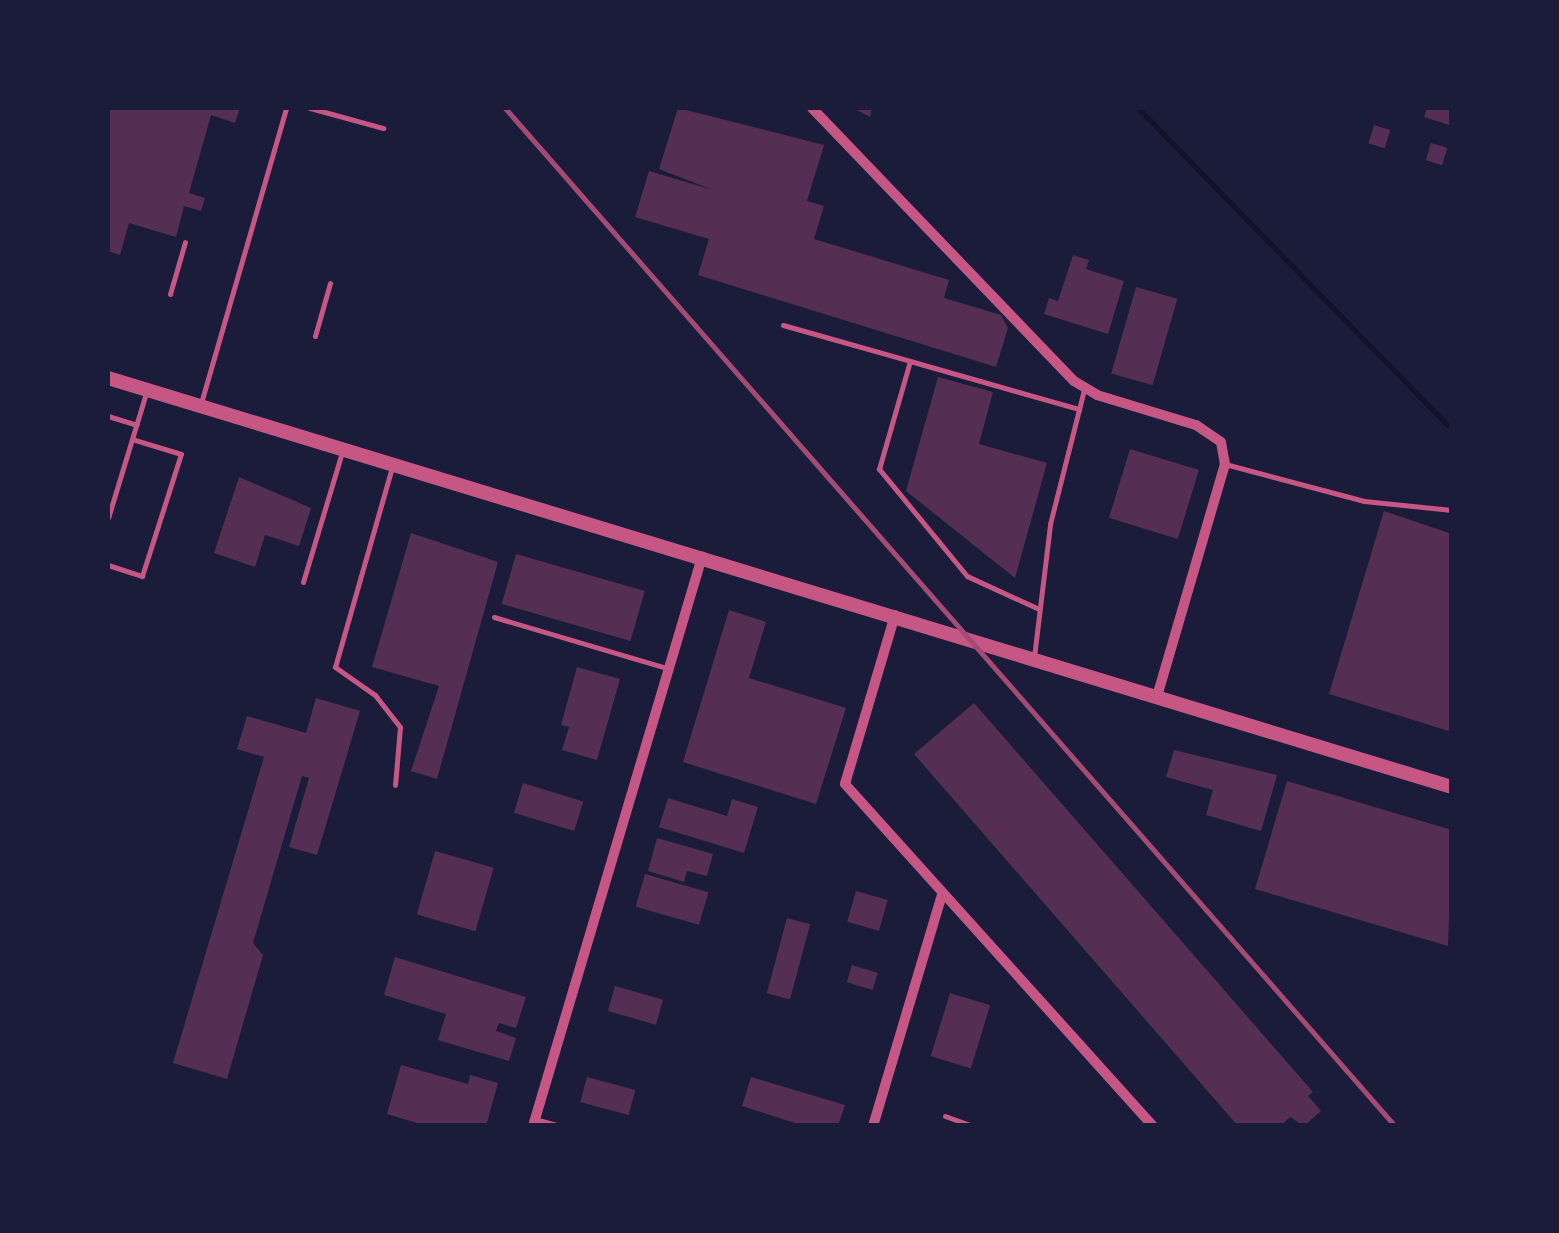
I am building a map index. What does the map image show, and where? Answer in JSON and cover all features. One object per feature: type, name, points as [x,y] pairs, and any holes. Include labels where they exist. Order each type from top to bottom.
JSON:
[{"type":"street","points":[[812,108],[1084,389],[1196,425],[1221,442],[1225,464],[1157,697]]},
{"type":"street","points":[[108,378],[1034,656],[1452,787]]},
{"type":"street","points":[[534,1122],[702,557]]},
{"type":"street","points":[[895,615],[846,784],[1153,1126]]},
{"type":"street","points":[[873,1126],[942,894]]},
{"type":"lane","points":[[200,406],[286,108]]},
{"type":"lane","points":[[310,108],[383,128]]},
{"type":"lane","points":[[170,294],[185,242]]},
{"type":"lane","points":[[315,336],[330,283]]},
{"type":"lane","points":[[783,326],[1079,409]]},
{"type":"lane","points":[[910,361],[879,470],[967,576],[1039,609]]},
{"type":"lane","points":[[1034,656],[1050,524],[1084,389]]},
{"type":"lane","points":[[108,518],[147,390]]},
{"type":"lane","points":[[108,416],[136,425]]},
{"type":"lane","points":[[108,565],[142,576],[181,454],[132,439]]},
{"type":"lane","points":[[302,582],[343,449]]},
{"type":"lane","points":[[392,464],[335,667],[375,695],[400,726],[395,785]]},
{"type":"lane","points":[[1225,464],[1364,501],[1452,510]]},
{"type":"lane","points":[[494,618],[668,669]]},
{"type":"lane","points":[[946,1116],[972,1126]]},
{"type":"lane","points":[[534,1122],[560,1126]]},
{"type":"lane","points":[[364,1126],[372,1126]]},
{"type":"building","points":[[108,108],[240,108],[235,123],[211,115],[189,193],[205,198],[201,211],[184,206],[176,237],[129,223],[120,255],[108,251]]},
{"type":"building","points":[[678,108],[824,145],[807,201],[824,206],[814,239],[949,280],[944,298],[1001,315],[1008,328],[996,367],[698,275],[709,239],[635,217],[649,171],[713,190],[659,169]]},
{"type":"building","points":[[853,108],[872,108],[870,117]]},
{"type":"building","points":[[1427,108],[1452,108],[1449,125],[1424,117]]},
{"type":"building","points":[[1374,125],[1390,130],[1385,148],[1368,143]]},
{"type":"building","points":[[1431,143],[1447,148],[1442,165],[1426,160]]},
{"type":"building","points":[[1073,255],[1089,260],[1086,269],[1124,281],[1108,334],[1044,314],[1049,298],[1058,301]]},
{"type":"building","points":[[1136,287],[1177,299],[1153,385],[1111,374]]},
{"type":"building","points":[[938,377],[993,392],[979,444],[1047,463],[1015,578],[906,491]]},
{"type":"building","points":[[1130,449],[1199,470],[1178,539],[1109,518]]},
{"type":"building","points":[[239,477],[311,508],[299,546],[265,535],[255,567],[214,553]]},
{"type":"building","points":[[1384,511],[1452,534],[1452,732],[1329,694]]},
{"type":"building","points":[[411,533],[498,562],[437,779],[411,771],[439,686],[372,667]]},
{"type":"building","points":[[516,554],[645,591],[630,641],[502,604]]},
{"type":"building","points":[[729,610],[766,622],[749,678],[846,708],[816,804],[683,762]]},
{"type":"building","points":[[577,667],[620,679],[597,760],[562,750],[569,727],[561,725]]},
{"type":"building","points":[[316,698],[360,711],[317,855],[289,847],[309,778],[302,776],[253,943],[263,955],[227,1079],[173,1063],[264,757],[237,749],[247,716],[306,733]]},
{"type":"building","points":[[974,703],[1313,1092],[1308,1096],[1321,1111],[1304,1126],[1290,1117],[1280,1126],[1238,1126],[914,754]]},
{"type":"building","points":[[1174,750],[1277,775],[1261,831],[1206,815],[1213,790],[1166,777]]},
{"type":"building","points":[[1287,781],[1452,830],[1448,946],[1255,889]]},
{"type":"building","points":[[523,783],[583,801],[574,831],[514,813]]},
{"type":"building","points":[[668,798],[727,816],[732,799],[758,807],[744,853],[659,827]]},
{"type":"building","points":[[657,838],[713,854],[707,876],[687,871],[684,882],[648,871]]},
{"type":"building","points":[[435,851],[494,868],[475,931],[417,914]]},
{"type":"building","points":[[645,874],[708,892],[699,925],[636,907]]},
{"type":"building","points":[[856,891],[888,900],[879,931],[847,922]]},
{"type":"building","points":[[787,918],[810,924],[790,1000],[767,993]]},
{"type":"building","points":[[395,957],[526,997],[516,1028],[499,1023],[496,1031],[516,1038],[509,1061],[438,1040],[446,1014],[384,995]]},
{"type":"building","points":[[852,965],[878,973],[873,990],[847,982]]},
{"type":"building","points":[[615,986],[663,1000],[656,1025],[608,1011]]},
{"type":"building","points":[[950,993],[990,1005],[971,1068],[931,1056]]},
{"type":"building","points":[[401,1065],[468,1084],[470,1075],[498,1083],[486,1126],[427,1126],[387,1114]]},
{"type":"building","points":[[587,1077],[635,1090],[629,1115],[580,1102]]},
{"type":"building","points":[[751,1077],[845,1105],[838,1126],[804,1126],[742,1106]]},
{"type":"waterway","points":[[1138,108],[1452,430]]},
{"type":"railway","points":[[505,108],[1395,1126]]}]
